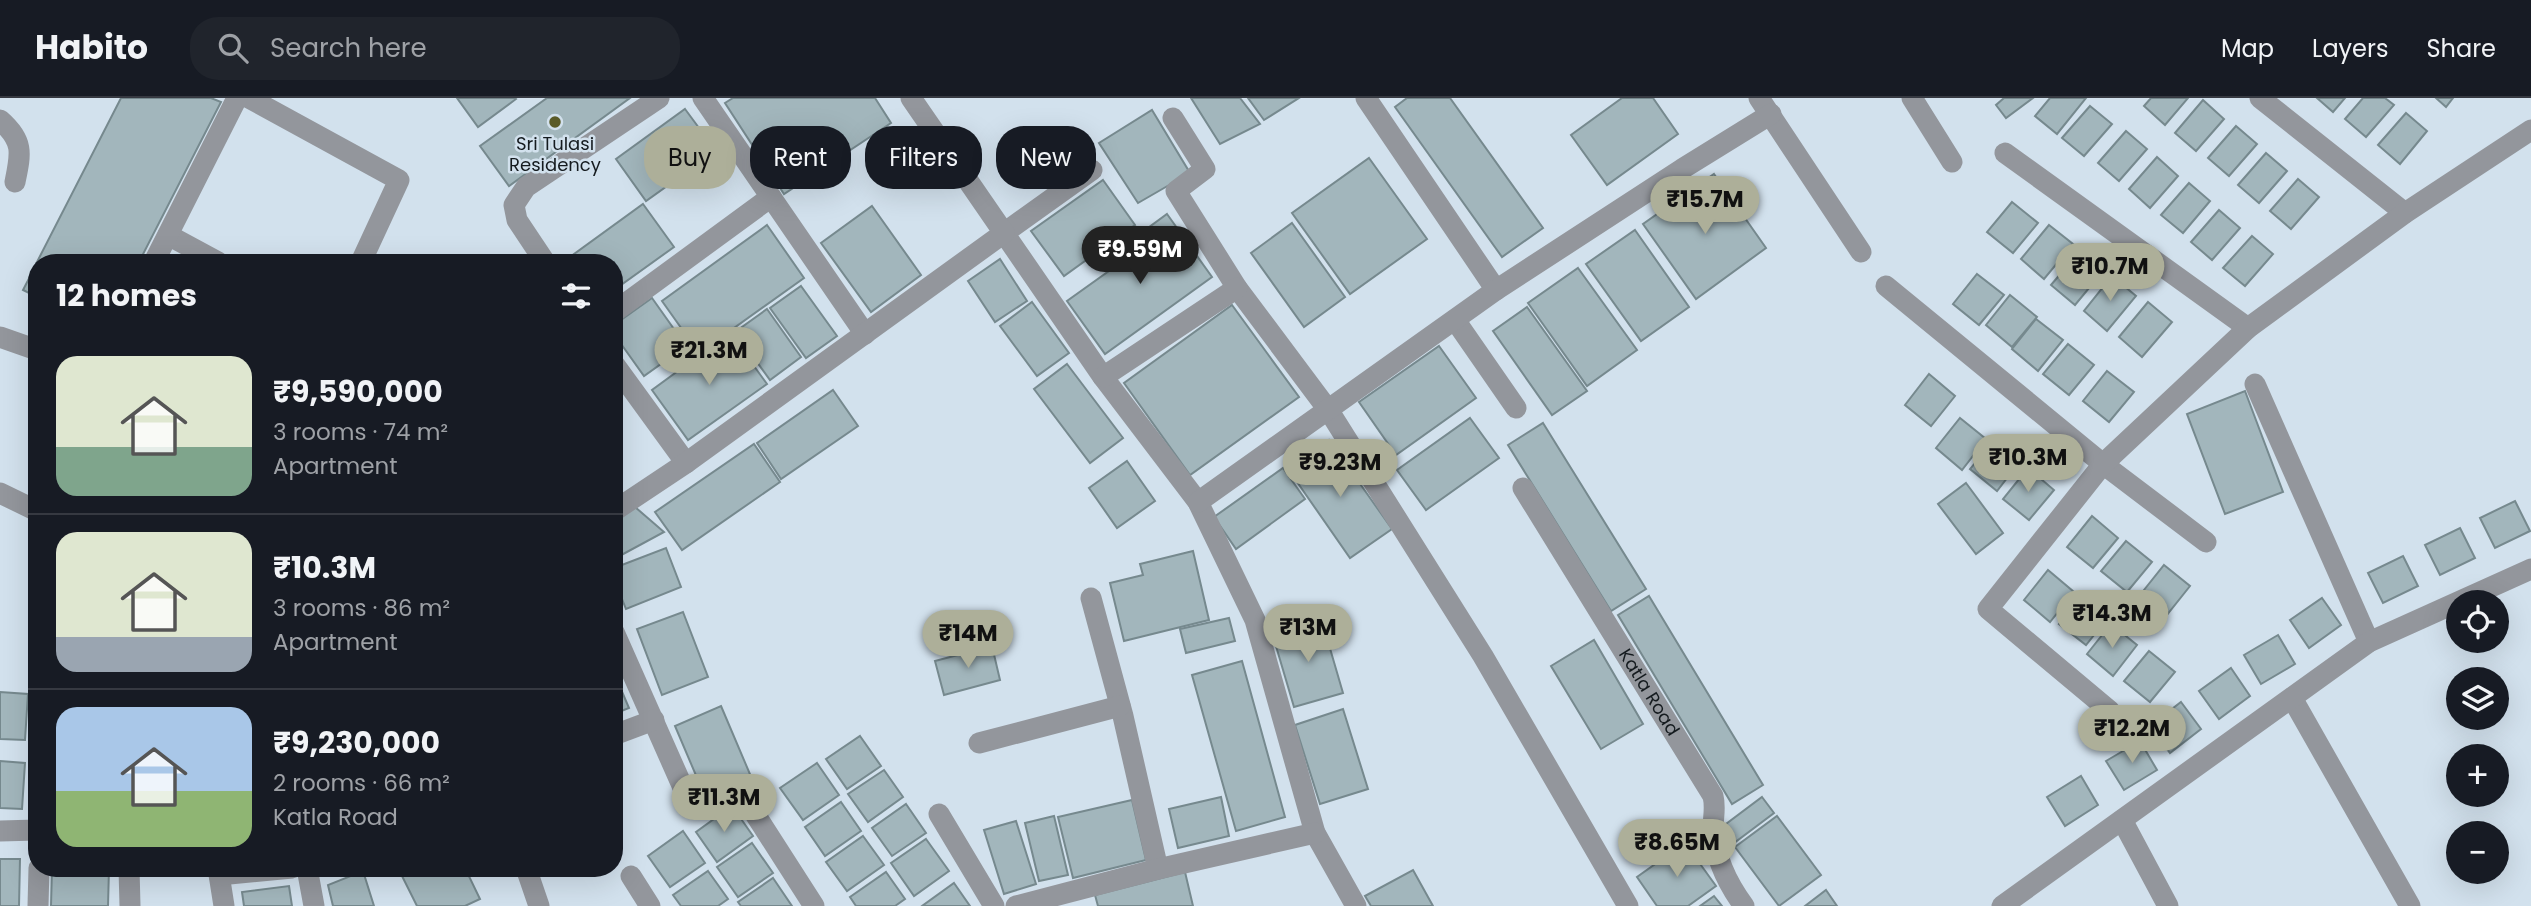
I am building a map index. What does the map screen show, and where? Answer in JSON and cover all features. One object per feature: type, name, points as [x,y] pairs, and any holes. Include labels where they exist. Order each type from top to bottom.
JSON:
[{"type":"street","points":[[158,254],[237,98]]},
{"type":"street","points":[[249,98],[399,180],[365,254]]},
{"type":"street","points":[[540,254],[517,220],[514,205],[526,187],[659,98]]},
{"type":"street","points":[[704,98],[864,334]]},
{"type":"street","points":[[1367,98],[1496,290]]},
{"type":"street","points":[[1912,98],[1952,162]]},
{"type":"street","points":[[2260,98],[2405,213]]},
{"type":"street","points":[[918,100],[1004,233],[1103,377],[1198,502],[1255,620],[1315,832],[1356,906]]},
{"type":"street","points":[[1198,502],[1496,290],[1670,176],[1765,106],[1861,252]]},
{"type":"street","points":[[1173,118],[1205,169],[1176,191],[1237,288],[1329,411],[1483,656],[1628,906]]},
{"type":"street","points":[[0,120],[15,133],[20,156],[15,183]]},
{"type":"street","points":[[2110,711],[1988,609],[2103,464],[2248,328],[2405,213],[2531,130]]},
{"type":"street","points":[[2005,153],[2248,328]]},
{"type":"street","points":[[623,505],[686,463],[1065,189]]},
{"type":"street","points":[[623,305],[771,197]]},
{"type":"street","points":[[168,235],[204,254]]},
{"type":"street","points":[[1886,286],[2103,464],[2206,542]]},
{"type":"street","points":[[1103,377],[1237,288]]},
{"type":"street","points":[[1455,320],[1516,408]]},
{"type":"street","points":[[0,337],[28,347]]},
{"type":"street","points":[[623,376],[686,463]]},
{"type":"street","points":[[2255,384],[2369,642]]},
{"type":"street","name":"Katla Road","points":[[1523,488],[1713,796],[1717,856],[1732,891],[1744,906]]},
{"type":"street","points":[[0,493],[28,506]]},
{"type":"street","points":[[2013,903],[2122,820],[2369,642],[2531,569]]},
{"type":"street","points":[[1091,598],[1120,706],[1158,869]]},
{"type":"street","points":[[623,652],[692,808]]},
{"type":"street","points":[[2292,698],[2410,906]]},
{"type":"street","points":[[979,743],[1120,706]]},
{"type":"street","points":[[623,732],[654,720]]},
{"type":"street","points":[[748,803],[814,906]]},
{"type":"street","points":[[939,814],[994,906]]},
{"type":"street","points":[[2122,820],[2168,906]]},
{"type":"street","points":[[0,831],[28,830]]},
{"type":"street","points":[[1016,906],[1315,832]]},
{"type":"street","points":[[631,876],[650,906]]},
{"type":"street","points":[[38,906],[39,877]]},
{"type":"street","points":[[130,877],[130,906]]},
{"type":"street","points":[[220,877],[224,906]]},
{"type":"street","points":[[309,877],[314,906]]},
{"type":"street","points":[[529,877],[539,906]]},
{"type":"building","points":[[121,98],[211,98],[221,102],[143,254],[41,254]]},
{"type":"building","points":[[457,98],[515,98],[516,99],[478,127]]},
{"type":"building","name":"Sri Tulasi Residency","points":[[547,98],[630,98],[509,186],[480,146]]},
{"type":"building","points":[[733,98],[875,98],[891,123],[886,126],[865,126],[865,140],[851,150],[851,126],[750,126],[750,142],[725,103]]},
{"type":"building","points":[[1191,98],[1240,98],[1260,124],[1220,144]]},
{"type":"building","points":[[1248,98],[1299,98],[1264,120]]},
{"type":"building","points":[[1407,98],[1450,98],[1543,228],[1502,257],[1395,107]]},
{"type":"building","points":[[1622,98],[1653,98],[1678,134],[1607,185],[1571,135]]},
{"type":"building","points":[[2004,98],[2033,98],[2006,118],[1996,105]]},
{"type":"building","points":[[2050,98],[2086,98],[2057,134],[2035,116]]},
{"type":"building","points":[[2151,98],[2188,98],[2165,125],[2144,106]]},
{"type":"building","points":[[2317,98],[2345,98],[2333,112]]},
{"type":"building","points":[[2363,98],[2385,98],[2394,105],[2366,137],[2345,119]]},
{"type":"building","points":[[2436,98],[2453,98],[2446,107]]},
{"type":"building","points":[[2203,100],[2224,119],[2196,151],[2175,133]]},
{"type":"building","points":[[2090,106],[2112,124],[2084,156],[2062,138]]},
{"type":"building","points":[[685,109],[698,126],[662,126]]},
{"type":"building","points":[[1152,110],[1190,173],[1138,203],[1099,143]]},
{"type":"building","points":[[2406,113],[2427,131],[2400,164],[2378,145]]},
{"type":"building","points":[[2236,126],[2257,144],[2229,176],[2208,158]]},
{"type":"building","points":[[2126,131],[2147,149],[2119,181],[2098,163]]},
{"type":"building","points":[[644,139],[644,189],[663,189],[646,201],[616,159]]},
{"type":"building","points":[[2266,153],[2287,171],[2259,203],[2238,185]]},
{"type":"building","points":[[2157,157],[2178,176],[2150,208],[2129,189]]},
{"type":"building","points":[[1369,158],[1427,239],[1350,294],[1292,213]]},
{"type":"building","points":[[1714,174],[1766,248],[1696,299],[1643,224]]},
{"type":"building","points":[[2298,179],[2319,197],[2291,229],[2270,211]]},
{"type":"building","points":[[1103,180],[1135,225],[1064,276],[1031,231],[1090,189],[1096,189],[1096,185]]},
{"type":"building","points":[[2189,183],[2210,201],[2183,233],[2161,215]]},
{"type":"building","points":[[2012,202],[2038,223],[2013,253],[1987,232]]},
{"type":"building","points":[[643,204],[674,247],[623,284],[623,254],[574,254]]},
{"type":"building","points":[[872,206],[921,275],[871,312],[821,243]]},
{"type":"building","points":[[2219,210],[2240,228],[2212,260],[2191,242]]},
{"type":"building","points":[[1167,214],[1212,277],[1105,354],[1067,301],[1144,246],[1137,236]]},
{"type":"building","points":[[1292,223],[1345,297],[1304,327],[1251,253]]},
{"type":"building","points":[[767,225],[804,278],[699,353],[662,301]]},
{"type":"building","points":[[2049,225],[2073,244],[2044,279],[2021,259]]},
{"type":"building","points":[[1635,230],[1689,307],[1641,341],[1586,264]]},
{"type":"building","points":[[2252,236],[2273,254],[2245,286],[2223,268]]},
{"type":"building","points":[[2080,251],[2104,270],[2075,305],[2051,285]]},
{"type":"building","points":[[1000,259],[1027,301],[995,322],[968,281]]},
{"type":"building","points":[[1578,268],[1637,350],[1587,386],[1528,303]]},
{"type":"building","points":[[1977,274],[2004,295],[1979,325],[1953,304]]},
{"type":"building","points":[[2112,276],[2136,296],[2107,331],[2084,311]]},
{"type":"building","points":[[801,286],[837,336],[806,358],[770,308]]},
{"type":"building","points":[[2010,295],[2037,317],[2012,347],[1986,325]]},
{"type":"building","points":[[652,298],[686,346],[644,376],[623,347],[623,319]]},
{"type":"building","points":[[1032,302],[1069,353],[1037,376],[1000,326]]},
{"type":"building","points":[[2148,302],[2172,322],[2142,357],[2119,337]]},
{"type":"building","points":[[1232,305],[1299,397],[1190,475],[1124,383]]},
{"type":"building","points":[[1527,307],[1587,391],[1552,415],[1493,331]]},
{"type":"building","points":[[767,309],[801,357],[770,380],[735,332]]},
{"type":"building","points":[[2036,319],[2063,340],[2038,371],[2012,349]]},
{"type":"building","points":[[730,333],[767,384],[688,440],[652,390]]},
{"type":"building","points":[[2068,344],[2094,365],[2069,395],[2043,374]]},
{"type":"building","points":[[1439,346],[1476,398],[1396,455],[1359,402]]},
{"type":"building","points":[[1067,364],[1123,438],[1090,463],[1034,389]]},
{"type":"building","points":[[2107,371],[2134,392],[2109,422],[2083,401]]},
{"type":"building","points":[[1929,374],[1955,396],[1931,426],[1905,405]]},
{"type":"building","points":[[833,390],[858,426],[781,479],[757,443]]},
{"type":"building","points":[[2245,391],[2283,492],[2225,514],[2187,414]]},
{"type":"building","points":[[1470,418],[1499,458],[1426,510],[1397,470]]},
{"type":"building","points":[[1960,418],[1986,439],[1962,470],[1936,448]]},
{"type":"building","points":[[1543,423],[1646,589],[1611,611],[1508,445]]},
{"type":"building","points":[[1995,439],[2021,460],[1997,491],[1970,469]]},
{"type":"building","points":[[1329,440],[1392,529],[1350,558],[1288,469]]},
{"type":"building","points":[[754,444],[780,482],[682,550],[655,512]]},
{"type":"building","points":[[1127,461],[1155,501],[1117,528],[1089,488]]},
{"type":"building","points":[[1283,468],[1305,499],[1236,549],[1214,517]]},
{"type":"building","points":[[2028,468],[2054,490],[2029,520],[2003,499]]},
{"type":"building","points":[[1966,483],[2003,533],[1976,554],[1938,504]]},
{"type":"building","points":[[2515,501],[2530,531],[2495,548],[2480,518]]},
{"type":"building","points":[[635,507],[664,532],[623,554],[623,515]]},
{"type":"building","points":[[2092,516],[2118,538],[2093,568],[2067,547]]},
{"type":"building","points":[[2460,528],[2475,558],[2440,575],[2425,545]]},
{"type":"building","points":[[2126,541],[2152,562],[2127,592],[2101,571]]},
{"type":"building","points":[[666,548],[681,587],[626,609],[623,602],[623,565]]},
{"type":"building","points":[[1193,551],[1209,620],[1124,641],[1110,583],[1143,575],[1140,564]]},
{"type":"building","points":[[2403,556],[2418,586],[2383,603],[2368,573]]},
{"type":"building","points":[[2164,565],[2190,586],[2166,616],[2140,595]]},
{"type":"building","points":[[2048,570],[2074,592],[2050,622],[2024,600]]},
{"type":"building","points":[[2084,594],[2110,615],[2086,645],[2059,624]]},
{"type":"building","points":[[1649,596],[1763,785],[1732,804],[1618,615]]},
{"type":"building","points":[[2322,598],[2341,625],[2309,648],[2290,620]]},
{"type":"building","points":[[683,612],[708,677],[662,695],[637,629]]},
{"type":"building","points":[[1229,618],[1235,641],[1186,653],[1180,629]]},
{"type":"building","points":[[1322,621],[1343,693],[1294,707],[1273,636]]},
{"type":"building","points":[[2111,624],[2137,645],[2113,676],[2087,654]]},
{"type":"building","points":[[2278,635],[2295,664],[2261,684],[2244,655]]},
{"type":"building","points":[[1594,640],[1643,724],[1601,749],[1551,666]]},
{"type":"building","points":[[992,646],[1000,680],[944,695],[935,661]]},
{"type":"building","points":[[2149,651],[2175,672],[2150,702],[2124,681]]},
{"type":"building","points":[[1242,661],[1285,817],[1236,831],[1192,675]]},
{"type":"building","points":[[2231,668],[2250,696],[2219,719],[2199,691]]},
{"type":"building","points":[[0,692],[28,694],[25,740],[0,739]]},
{"type":"building","points":[[623,694],[629,708],[623,710]]},
{"type":"building","points":[[2181,702],[2201,729],[2170,753],[2150,726]]},
{"type":"building","points":[[721,706],[755,786],[709,806],[675,726]]},
{"type":"building","points":[[1343,709],[1368,789],[1320,804],[1295,725]]},
{"type":"building","points":[[860,736],[881,766],[847,789],[826,759]]},
{"type":"building","points":[[2140,741],[2157,770],[2124,790],[2106,761]]},
{"type":"building","points":[[0,761],[25,763],[22,809],[0,808]]},
{"type":"building","points":[[817,763],[839,795],[803,820],[780,788]]},
{"type":"building","points":[[884,770],[903,797],[868,822],[848,794]]},
{"type":"building","points":[[2081,776],[2098,805],[2065,826],[2047,797]]},
{"type":"building","points":[[1221,797],[1229,836],[1178,848],[1169,809]]},
{"type":"building","points":[[1762,797],[1774,813],[1734,843],[1722,827]]},
{"type":"building","points":[[1132,800],[1146,860],[1073,878],[1058,817]]},
{"type":"building","points":[[841,802],[861,831],[825,856],[805,827]]},
{"type":"building","points":[[906,804],[926,833],[892,856],[872,828]]},
{"type":"building","points":[[732,806],[753,836],[717,862],[696,832]]},
{"type":"building","points":[[1054,816],[1068,875],[1039,881],[1025,823]]},
{"type":"building","points":[[1777,816],[1821,875],[1779,906],[1735,847]]},
{"type":"building","points":[[1016,821],[1036,884],[1004,894],[984,830]]},
{"type":"building","points":[[683,831],[705,863],[670,887],[648,856]]},
{"type":"building","points":[[863,836],[884,865],[847,891],[826,862]]},
{"type":"building","points":[[926,839],[949,871],[914,896],[891,863]]},
{"type":"building","points":[[752,843],[773,873],[738,897],[717,867]]},
{"type":"building","points":[[1685,843],[1716,886],[1688,906],[1657,906],[1637,877]]},
{"type":"building","points":[[0,859],[20,859],[19,906],[0,906]]},
{"type":"building","points":[[1413,870],[1433,906],[1371,906],[1365,896]]},
{"type":"building","points":[[708,871],[728,899],[718,906],[681,906],[673,895]]},
{"type":"building","points":[[886,872],[905,899],[895,906],[856,906],[850,897]]},
{"type":"building","points":[[1185,872],[1193,906],[1098,906],[1095,895]]},
{"type":"building","points":[[52,877],[109,877],[108,906],[51,906]]},
{"type":"building","points":[[348,877],[365,877],[374,906],[333,906],[328,885]]},
{"type":"building","points":[[402,877],[469,877],[480,899],[465,906],[417,906]]},
{"type":"building","points":[[773,878],[792,906],[741,906],[738,902]]},
{"type":"building","points":[[954,883],[970,906],[922,906]]},
{"type":"building","points":[[289,886],[292,906],[244,906],[242,892]]},
{"type":"building","points":[[1826,890],[1837,906],[1805,906]]},
{"type":"building","points":[[1714,896],[1722,906],[1700,906]]},
{"type":"place","name":"Sri Tulasi Residency","points":[[555,122]]}]
